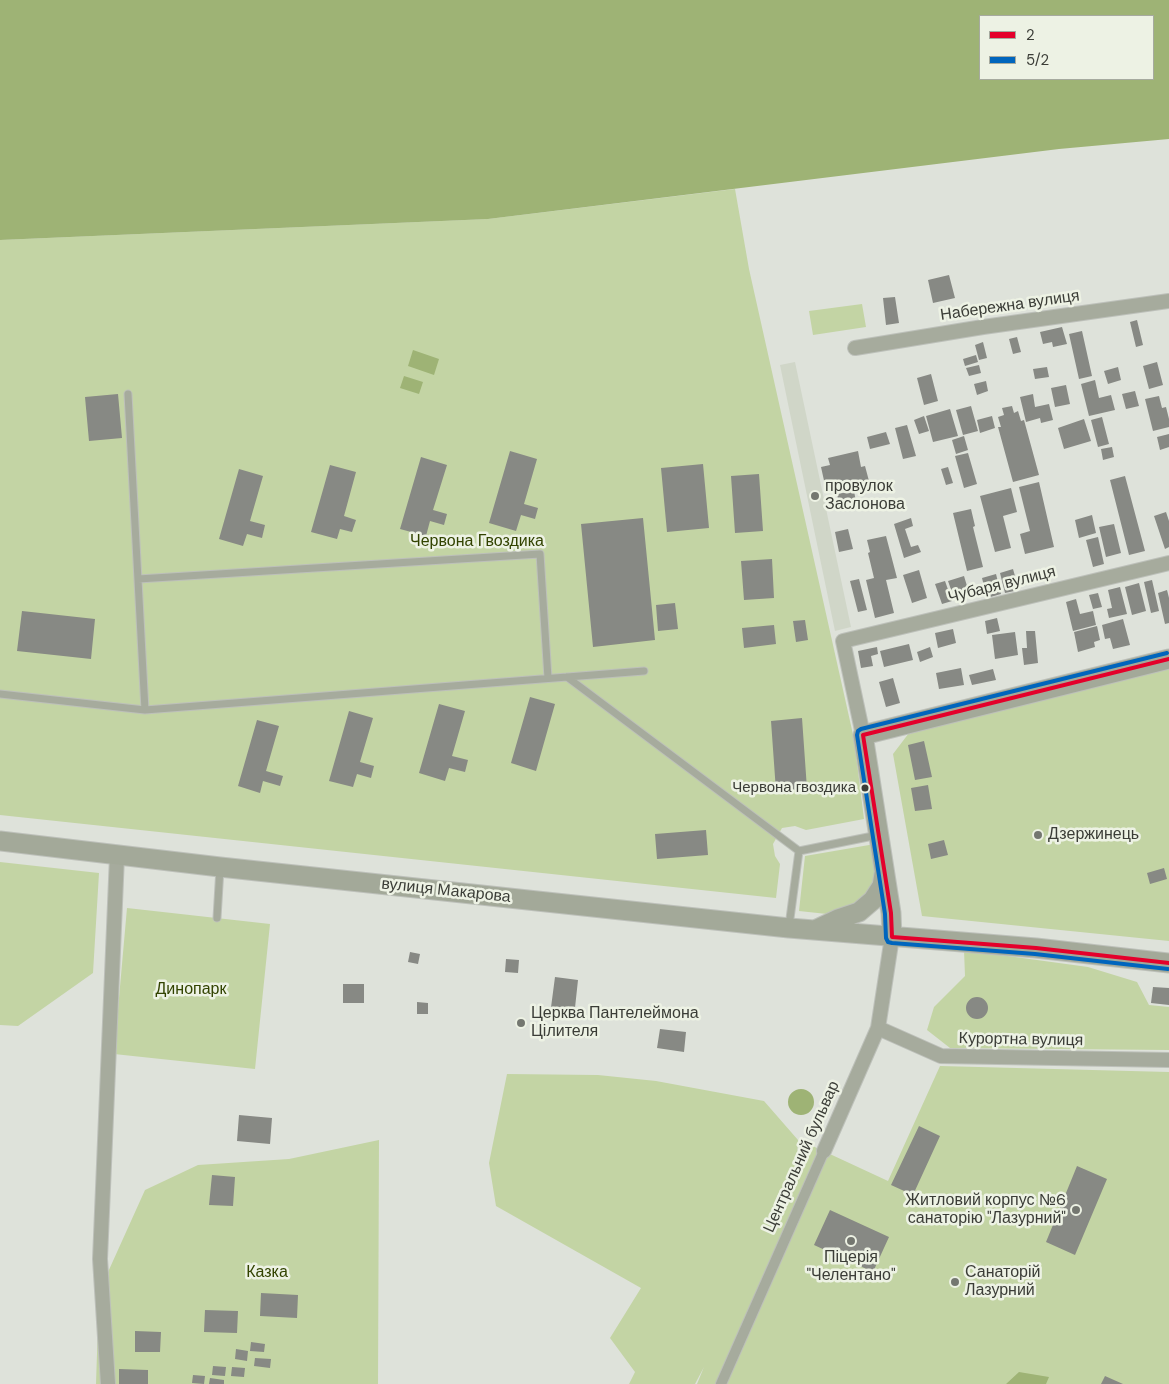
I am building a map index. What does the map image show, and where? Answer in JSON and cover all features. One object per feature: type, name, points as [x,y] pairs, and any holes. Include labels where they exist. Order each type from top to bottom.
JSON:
[{"type":"main road","points":[[892,937],[891,913],[863,735],[1169,659]]},
{"type":"main road","name":"вулиця Макарова","points":[[0,841],[117,856],[788,928],[1036,948],[1169,964]]},
{"type":"main road","points":[[815,930],[859,912],[873,900],[882,886],[885,872]]},
{"type":"street","name":"Набережна вулиця","points":[[855,348],[983,327],[1169,301]]},
{"type":"street","name":"Чубаря вулиця","points":[[863,735],[843,641],[1169,562]]},
{"type":"street","points":[[108,1384],[100,1259],[117,856]]},
{"type":"street","name":"Центральний бульвар","points":[[720,1384],[878,1028],[892,937]]},
{"type":"street","name":"Курортна вулиця","points":[[878,1028],[941,1056],[1169,1060]]},
{"type":"lane","points":[[128,394],[146,710]]},
{"type":"lane","points":[[138,579],[540,554],[548,678]]},
{"type":"lane","points":[[0,694],[146,710],[644,671]]},
{"type":"lane","points":[[566,677],[799,851],[879,835]]},
{"type":"lane","points":[[788,928],[799,851]]},
{"type":"lane","points":[[217,918],[220,867]]},
{"type":"shaded area","points":[[0,0],[1169,0],[1169,139],[1059,149],[488,219],[0,240]]},
{"type":"shaded area","points":[[413,350],[439,359],[434,375],[408,366]]},
{"type":"shaded area","name":"провулок Заслонова","points":[[795,362],[851,627],[835,631],[780,365]]},
{"type":"shaded area","points":[[404,376],[423,382],[419,394],[400,388]]},
{"type":"shaded area","points":[[801,1089],[810,1093],[814,1102],[810,1111],[801,1115],[792,1111],[788,1102],[792,1093]]},
{"type":"shaded area","points":[[1019,1372],[1049,1377],[1046,1384],[1006,1384]]},
{"type":"green space","name":"Червона Гвоздика","points":[[735,189],[749,269],[854,739],[864,819],[806,830],[795,826],[782,828],[773,844],[775,856],[780,864],[776,898],[0,815],[0,240],[488,219]]},
{"type":"green space","points":[[862,304],[866,327],[813,335],[809,311]]},
{"type":"green space","name":"Дзержинець","points":[[1169,669],[1169,941],[922,916],[893,754],[912,729]]},
{"type":"green space","points":[[875,844],[879,866],[872,891],[851,908],[827,914],[799,911],[805,856]]},
{"type":"green space","points":[[0,862],[99,873],[93,973],[18,1026],[0,1025]]},
{"type":"green space","name":"Динопарк","points":[[127,908],[270,924],[255,1069],[114,1054]]},
{"type":"green space","points":[[964,950],[1088,967],[1137,982],[1149,1005],[1169,1007],[1169,1050],[950,1048],[927,1030],[934,1007],[965,976]]},
{"type":"green space","name":"Санаторій Лазурний","points":[[940,1066],[1169,1072],[1169,1384],[697,1384],[704,1367],[695,1384],[629,1384],[635,1372],[610,1338],[641,1288],[496,1206],[489,1163],[507,1074],[598,1075],[656,1081],[764,1101],[798,1140],[797,1157],[804,1142],[888,1181]]},
{"type":"green space","name":"Казка","points":[[379,1140],[378,1384],[96,1384],[99,1292],[145,1190],[198,1165],[289,1159]]},
{"type":"building","points":[[949,275],[955,298],[933,303],[928,280]]},
{"type":"building","points":[[895,297],[899,323],[886,325],[883,298]]},
{"type":"building","points":[[1137,320],[1143,345],[1136,347],[1130,322]]},
{"type":"building","points":[[1062,327],[1067,344],[1053,347],[1052,342],[1043,344],[1040,332]]},
{"type":"building","points":[[1082,331],[1092,376],[1079,379],[1069,334]]},
{"type":"building","points":[[1017,337],[1021,352],[1013,354],[1009,339]]},
{"type":"building","points":[[983,342],[987,358],[979,360],[975,345]]},
{"type":"building","points":[[976,355],[978,362],[965,366],[963,359]]},
{"type":"building","points":[[1157,362],[1163,385],[1149,389],[1143,366]]},
{"type":"building","points":[[979,365],[981,373],[969,376],[966,368]]},
{"type":"building","points":[[1047,367],[1049,377],[1035,379],[1033,369]]},
{"type":"building","points":[[1118,367],[1121,380],[1108,384],[1104,371]]},
{"type":"building","points":[[931,374],[938,401],[924,405],[917,378]]},
{"type":"building","points":[[1095,380],[1099,398],[1111,395],[1115,410],[1089,416],[1081,384]]},
{"type":"building","points":[[986,381],[988,391],[977,395],[974,384]]},
{"type":"building","points":[[1066,385],[1070,404],[1055,407],[1051,388]]},
{"type":"building","points":[[1135,391],[1139,406],[1126,409],[1122,394]]},
{"type":"building","points":[[118,394],[122,438],[89,441],[85,397]]},
{"type":"building","points":[[1033,394],[1035,407],[1049,404],[1053,420],[1041,423],[1040,418],[1026,422],[1020,397]]},
{"type":"building","points":[[1159,396],[1162,408],[1166,407],[1169,427],[1153,431],[1145,399]]},
{"type":"building","points":[[971,406],[978,431],[963,435],[956,410]]},
{"type":"building","points":[[1012,406],[1014,413],[1018,411],[1021,421],[1024,420],[1039,475],[1013,482],[998,427],[1001,427],[998,417],[1004,415],[1002,408]]},
{"type":"building","points":[[950,409],[958,436],[933,442],[926,416]]},
{"type":"building","points":[[924,416],[929,431],[919,434],[914,420]]},
{"type":"building","points":[[992,416],[995,428],[980,433],[977,420]]},
{"type":"building","points":[[1102,417],[1109,444],[1098,447],[1091,420]]},
{"type":"building","points":[[1084,419],[1091,441],[1064,449],[1058,428]]},
{"type":"building","points":[[907,425],[916,456],[903,459],[895,428]]},
{"type":"building","points":[[886,432],[890,444],[870,449],[867,437]]},
{"type":"building","points":[[1169,434],[1169,447],[1160,450],[1157,437]]},
{"type":"building","points":[[964,436],[968,450],[956,454],[952,440]]},
{"type":"building","points":[[1112,447],[1114,457],[1103,460],[1101,449]]},
{"type":"building","points":[[510,451],[537,459],[524,504],[538,508],[535,519],[521,515],[516,531],[489,523]]},
{"type":"building","points":[[858,451],[861,467],[865,466],[869,481],[836,489],[834,482],[825,485],[821,467],[830,465],[828,458]]},
{"type":"building","points":[[968,453],[977,484],[964,488],[955,456]]},
{"type":"building","points":[[421,457],[447,465],[433,510],[447,514],[444,525],[430,521],[426,536],[400,529]]},
{"type":"building","points":[[703,464],[709,528],[667,532],[661,468]]},
{"type":"building","points":[[330,465],[356,472],[344,516],[356,520],[352,532],[340,529],[337,539],[311,532]]},
{"type":"building","points":[[948,467],[953,483],[946,485],[941,469]]},
{"type":"building","points":[[239,469],[263,476],[250,521],[265,525],[262,538],[247,534],[243,546],[219,539]]},
{"type":"building","points":[[759,474],[763,531],[735,533],[731,476]]},
{"type":"building","points":[[1125,476],[1145,551],[1129,555],[1110,480]]},
{"type":"building","points":[[1039,482],[1054,547],[1025,554],[1020,534],[1030,531],[1019,487]]},
{"type":"building","points":[[1011,488],[1017,512],[1003,516],[1011,548],[995,552],[980,496]]},
{"type":"building","points":[[854,491],[857,507],[840,509],[837,494]]},
{"type":"building","points":[[971,509],[975,526],[973,527],[983,567],[967,571],[953,513]]},
{"type":"building","points":[[1166,512],[1169,521],[1169,547],[1165,549],[1154,516]]},
{"type":"building","points":[[1092,515],[1096,533],[1079,538],[1075,520]]},
{"type":"building","points":[[643,518],[655,640],[593,647],[581,524]]},
{"type":"building","points":[[911,518],[913,526],[905,529],[911,547],[918,545],[921,552],[904,558],[894,524]]},
{"type":"building","points":[[1114,524],[1121,553],[1106,557],[1099,527]]},
{"type":"building","points":[[848,529],[853,549],[839,552],[835,532]]},
{"type":"building","points":[[886,536],[897,578],[886,580],[894,613],[875,618],[866,580],[874,578],[867,540]]},
{"type":"building","points":[[1098,537],[1104,564],[1093,567],[1086,540]]},
{"type":"building","points":[[772,559],[774,598],[744,600],[741,561]]},
{"type":"building","points":[[1013,569],[1019,590],[1005,593],[1000,573]]},
{"type":"building","points":[[919,570],[927,598],[912,603],[903,575]]},
{"type":"building","points":[[996,574],[1001,594],[987,598],[982,578]]},
{"type":"building","points":[[964,576],[970,596],[955,601],[948,581]]},
{"type":"building","points":[[859,579],[867,610],[858,612],[850,581]]},
{"type":"building","points":[[1152,580],[1159,611],[1151,613],[1144,582]]},
{"type":"building","points":[[945,581],[952,601],[942,604],[935,584]]},
{"type":"building","points":[[1139,583],[1146,611],[1132,615],[1125,587]]},
{"type":"building","points":[[1120,587],[1127,614],[1109,618],[1107,609],[1112,608],[1108,590]]},
{"type":"building","points":[[1167,590],[1169,598],[1169,623],[1165,624],[1158,593]]},
{"type":"building","points":[[1098,593],[1102,607],[1093,609],[1089,595]]},
{"type":"building","points":[[1076,599],[1080,614],[1093,611],[1096,625],[1073,631],[1066,602]]},
{"type":"building","points":[[675,603],[678,629],[658,631],[656,605]]},
{"type":"building","points":[[22,611],[95,619],[91,659],[17,651]]},
{"type":"building","points":[[997,618],[1000,631],[987,634],[985,621]]},
{"type":"building","points":[[1123,619],[1130,645],[1113,649],[1110,638],[1105,639],[1102,625]]},
{"type":"building","points":[[805,620],[808,640],[796,642],[793,621]]},
{"type":"building","points":[[774,625],[776,644],[744,648],[742,628]]},
{"type":"building","points":[[1097,626],[1100,640],[1094,642],[1095,647],[1078,652],[1074,632]]},
{"type":"building","points":[[953,629],[956,643],[938,648],[935,633]]},
{"type":"building","points":[[1026,631],[1035,631],[1038,663],[1024,665],[1022,648],[1027,648]]},
{"type":"building","points":[[1015,632],[1018,655],[995,659],[992,635]]},
{"type":"building","points":[[909,644],[913,660],[884,667],[880,651]]},
{"type":"building","points":[[877,647],[878,654],[871,656],[873,666],[861,668],[858,651]]},
{"type":"building","points":[[930,647],[933,657],[920,662],[917,652]]},
{"type":"building","points":[[961,668],[964,685],[939,689],[936,673]]},
{"type":"building","points":[[993,669],[996,680],[972,685],[969,675]]},
{"type":"building","points":[[893,678],[900,703],[886,707],[879,682]]},
{"type":"building","points":[[530,697],[555,704],[536,771],[511,763]]},
{"type":"building","points":[[439,704],[465,711],[452,756],[468,760],[465,772],[449,768],[445,781],[419,773]]},
{"type":"building","points":[[349,711],[373,718],[360,762],[374,766],[371,778],[357,774],[353,787],[329,781]]},
{"type":"building","points":[[802,718],[807,789],[776,791],[771,721]]},
{"type":"building","points":[[257,720],[279,726],[266,771],[283,776],[280,786],[263,781],[260,793],[238,786]]},
{"type":"building","points":[[924,741],[932,777],[915,780],[908,745]]},
{"type":"building","points":[[928,785],[932,809],[915,811],[911,788]]},
{"type":"building","points":[[706,830],[708,855],[657,859],[655,834]]},
{"type":"building","points":[[944,840],[948,855],[931,859],[928,844]]},
{"type":"building","points":[[1164,868],[1167,879],[1150,884],[1147,873]]},
{"type":"building","points":[[410,952],[420,954],[418,964],[408,962]]},
{"type":"building","points":[[506,959],[519,960],[518,973],[505,972]]},
{"type":"building","name":"Церква Пантелеймона Цілителя","points":[[555,977],[578,980],[574,1017],[550,1015]]},
{"type":"building","points":[[343,984],[364,984],[364,1003],[343,1003]]},
{"type":"building","points":[[1153,987],[1169,988],[1169,1005],[1151,1003]]},
{"type":"building","points":[[977,997],[985,1000],[988,1008],[985,1016],[977,1019],[969,1016],[966,1008],[969,1000]]},
{"type":"building","points":[[417,1002],[428,1003],[428,1014],[417,1014]]},
{"type":"building","points":[[660,1029],[686,1032],[684,1052],[657,1048]]},
{"type":"building","points":[[239,1115],[272,1118],[270,1144],[237,1141]]},
{"type":"building","points":[[919,1126],[940,1136],[913,1195],[891,1185]]},
{"type":"building","name":"Житловий корпус №6 санаторію \"Лазурний\"","points":[[1077,1166],[1107,1179],[1075,1255],[1046,1242]]},
{"type":"building","points":[[212,1175],[235,1177],[233,1206],[209,1205]]},
{"type":"building","name":"Піцерія \"Челентано\"","points":[[830,1210],[889,1237],[873,1272],[814,1245]]},
{"type":"building","points":[[261,1293],[298,1295],[297,1318],[260,1316]]},
{"type":"building","points":[[205,1310],[238,1311],[237,1333],[204,1332]]},
{"type":"building","points":[[135,1331],[161,1332],[160,1352],[135,1352]]},
{"type":"building","points":[[251,1342],[265,1344],[264,1352],[250,1351]]},
{"type":"building","points":[[236,1349],[248,1351],[247,1361],[235,1359]]},
{"type":"building","points":[[255,1358],[271,1359],[270,1368],[254,1366]]},
{"type":"building","points":[[213,1366],[226,1367],[225,1376],[212,1375]]},
{"type":"building","points":[[232,1367],[245,1368],[244,1377],[231,1376]]},
{"type":"building","points":[[119,1369],[148,1370],[148,1384],[119,1384]]},
{"type":"building","points":[[193,1375],[205,1376],[204,1384],[192,1383]]},
{"type":"building","points":[[1105,1376],[1123,1384],[1101,1384]]},
{"type":"building","points":[[210,1378],[224,1380],[224,1384],[209,1384]]},
{"type":"transit line","name":"5/2","points":[[1167,653],[861,729],[857,735],[888,942],[1035,954],[1168,969]]},
{"type":"transit line","name":"2","points":[[1169,659],[863,735],[891,913],[892,937],[1036,948],[1169,963]]},
{"type":"place","name":"провулок Заслонова","points":[[815,496]]},
{"type":"place","name":"Червона гвоздика","points":[[865,788]]},
{"type":"place","name":"Дзержинець","points":[[1038,835]]},
{"type":"place","name":"Церква Пантелеймона Цілителя","points":[[521,1023]]},
{"type":"place","name":"Житловий корпус №6 санаторію \"Лазурний\"","points":[[1076,1210]]},
{"type":"place","name":"Піцерія \"Челентано\"","points":[[851,1241]]},
{"type":"place","name":"Санаторій Лазурний","points":[[955,1282]]}]
